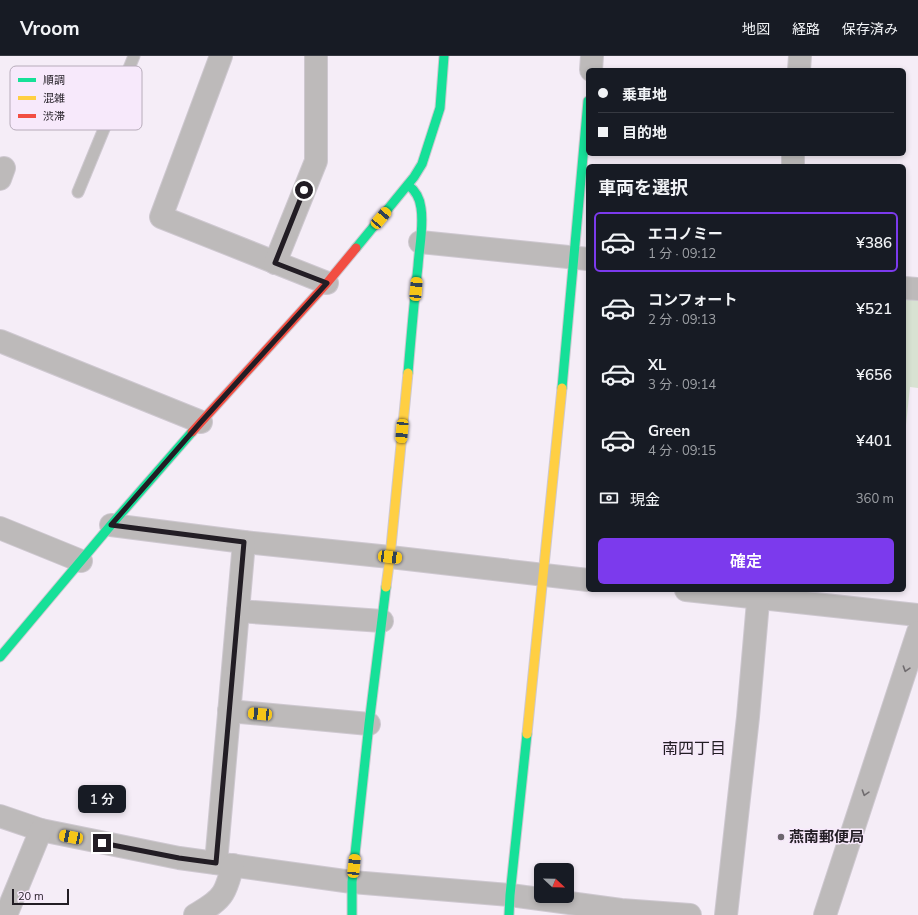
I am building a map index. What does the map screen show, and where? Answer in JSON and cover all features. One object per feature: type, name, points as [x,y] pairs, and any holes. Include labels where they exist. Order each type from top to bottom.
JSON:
[{"type":"street","points":[[221,56],[161,217],[327,283]]},
{"type":"street","points":[[275,263],[316,161],[316,56]]},
{"type":"street","points":[[0,657],[111,525],[201,422],[327,283],[408,185],[422,164],[440,108],[444,56]]},
{"type":"street","points":[[591,68],[592,56]]},
{"type":"street","points":[[799,68],[800,56]]},
{"type":"street","points":[[509,905],[544,575],[581,258],[586,146]]},
{"type":"street","points":[[352,915],[352,882],[369,724],[390,557],[422,220],[416,192],[408,185]]},
{"type":"street","points":[[420,242],[581,258]]},
{"type":"street","points":[[906,288],[918,289]]},
{"type":"street","points":[[0,341],[201,422]]},
{"type":"street","points":[[111,525],[244,542],[586,580]]},
{"type":"street","points":[[0,528],[81,561]]},
{"type":"street","points":[[195,915],[213,903],[223,893],[226,887],[225,864],[229,711],[244,542]]},
{"type":"street","points":[[722,592],[759,594],[918,615]]},
{"type":"street","points":[[726,915],[748,717],[759,594]]},
{"type":"street","points":[[238,611],[382,622]]},
{"type":"street","points":[[825,915],[918,632]]},
{"type":"street","points":[[229,711],[369,724]]},
{"type":"street","points":[[0,816],[41,830],[179,858],[509,905],[690,915]]},
{"type":"street","points":[[6,915],[41,830]]},
{"type":"lane","points":[[130,66],[134,56]]},
{"type":"lane","points":[[78,192],[104,130]]},
{"type":"green space","points":[[906,294],[918,295],[918,388],[910,387],[906,425]]},
{"type":"traffic: fast","points":[[356,248],[414,177],[422,164],[440,108],[444,56]]},
{"type":"traffic: fast","points":[[562,388],[586,123]]},
{"type":"traffic: fast","points":[[408,185],[419,198],[422,223],[408,373]]},
{"type":"traffic: fast","points":[[0,657],[111,525],[192,432]]},
{"type":"traffic: fast","points":[[352,915],[352,882],[369,724],[386,587]]},
{"type":"traffic: fast","points":[[509,915],[527,734]]},
{"type":"traffic: slow","points":[[386,587],[408,373]]},
{"type":"traffic: slow","points":[[527,734],[562,388]]},
{"type":"traffic: jam","points":[[192,432],[327,283],[356,248]]},
{"type":"place","name":"燕南郵便局","points":[[781,837]]},
{"type":"district","name":"南四丁目","points":[[694,748]]},
{"type":"route","points":[[102,843],[179,858],[216,863],[244,542],[111,525],[201,422],[327,283],[275,263],[304,190]]}]
